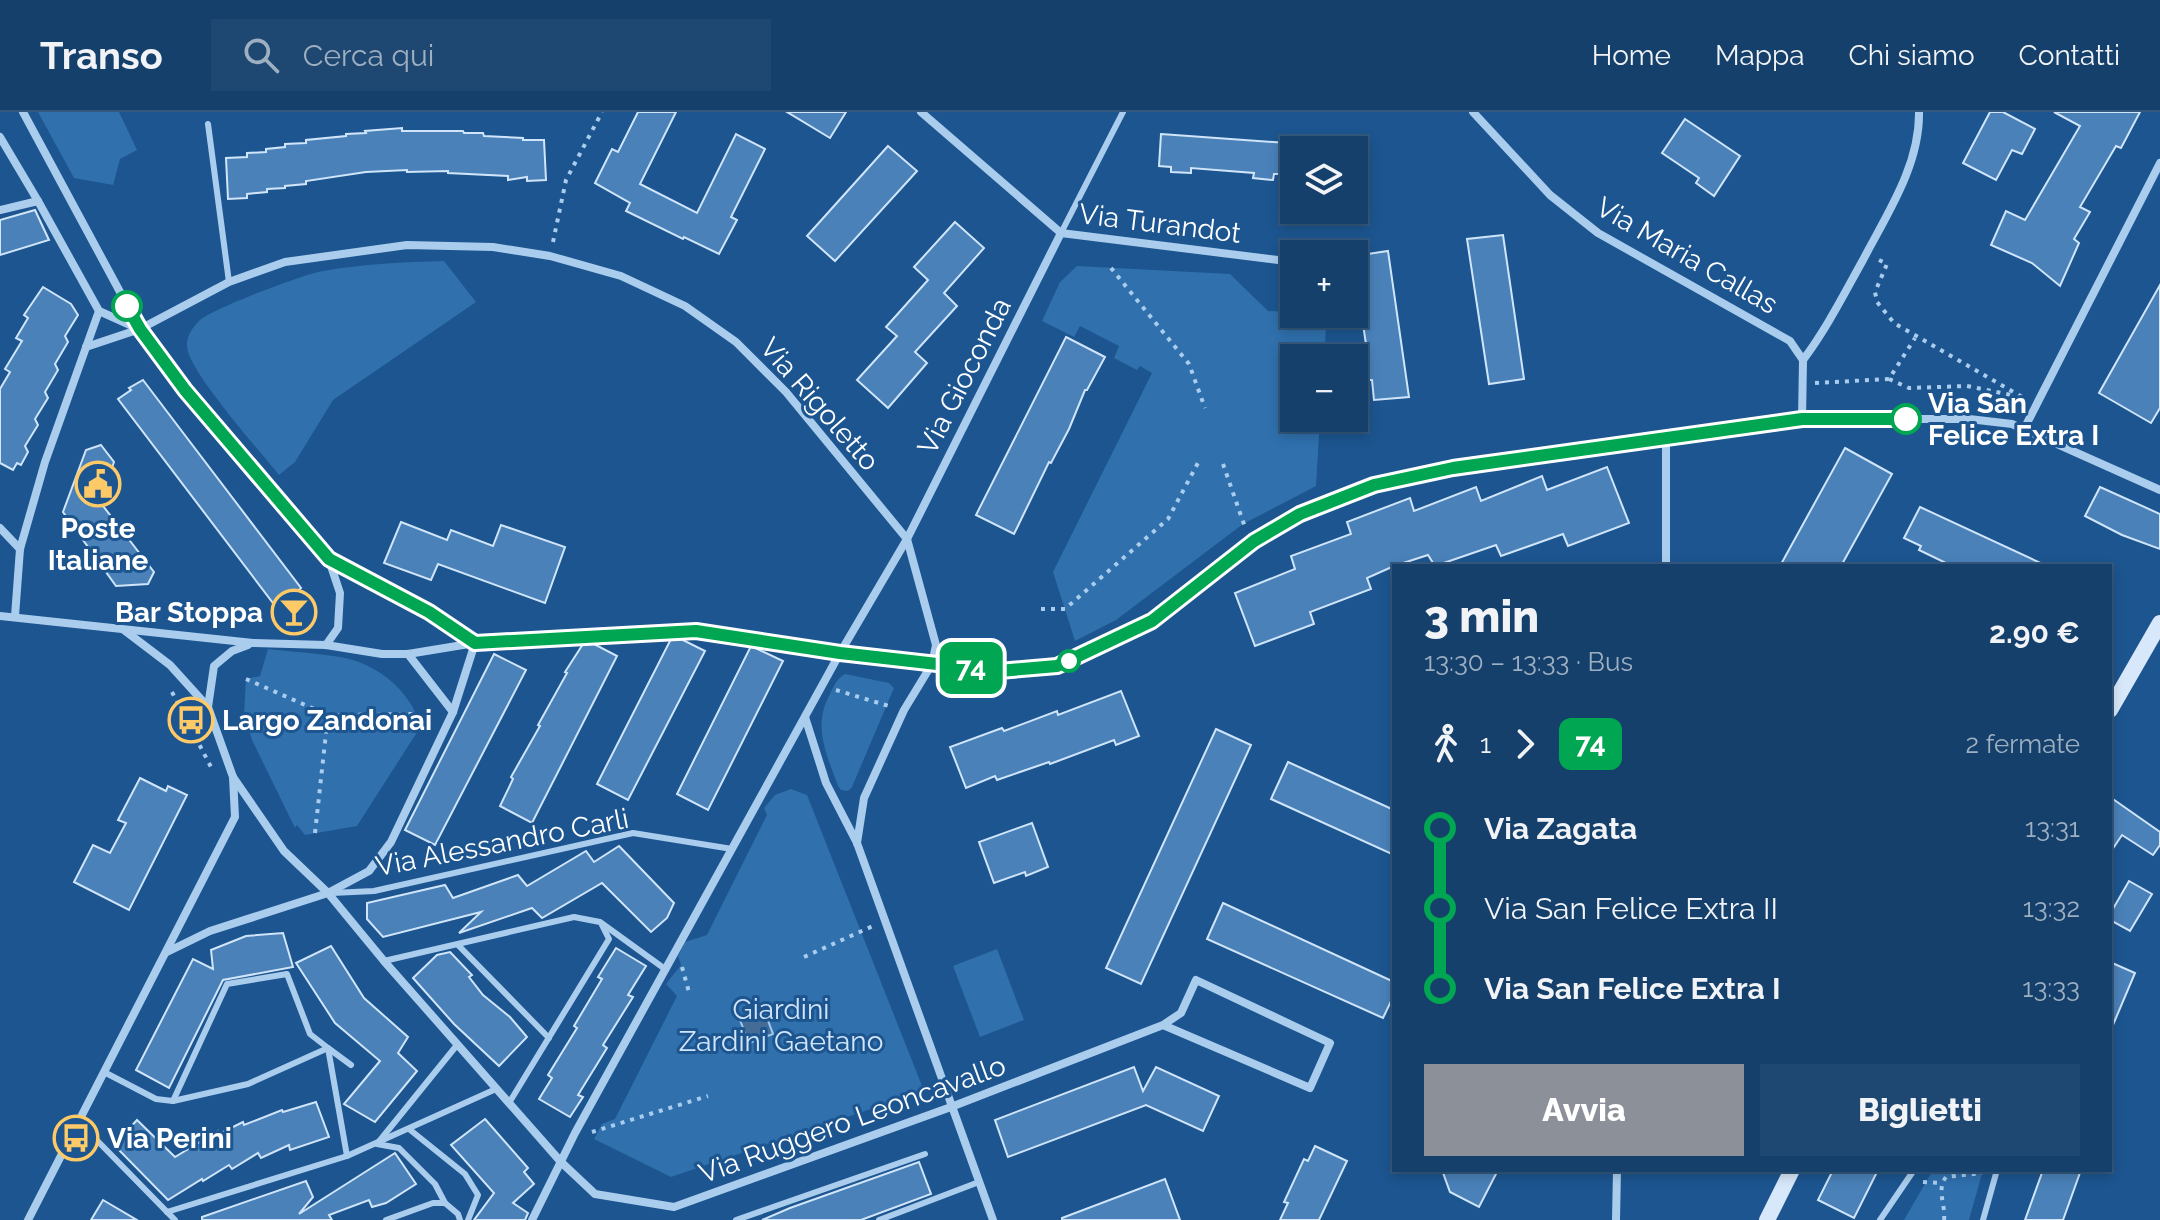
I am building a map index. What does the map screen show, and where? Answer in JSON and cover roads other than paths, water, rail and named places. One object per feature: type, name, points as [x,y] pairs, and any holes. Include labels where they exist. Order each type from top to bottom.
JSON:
[{"type":"street","points":[[23,112],[140,329],[185,390],[329,559],[429,612],[475,643]]},
{"type":"street","name":"Via Turandot","points":[[921,112],[1061,233],[1280,260]]},
{"type":"street","name":"Via Maria Callas","points":[[1473,112],[1550,195],[1598,233],[1790,341],[1803,360]]},
{"type":"street","points":[[1802,419],[1803,360],[1824,332],[1896,198],[1912,160],[1919,112]]},
{"type":"street","points":[[0,137],[99,311],[140,329]]},
{"type":"street","points":[[2024,429],[2160,163]]},
{"type":"street","points":[[0,210],[38,201]]},
{"type":"street","name":"Via Gioconda","points":[[840,653],[907,539],[1061,233]]},
{"type":"street","name":"Via Rigoletto","points":[[86,347],[140,329],[229,282],[285,262],[407,245],[493,247],[550,256],[621,276],[685,306],[736,342],[786,392],[907,539]]},
{"type":"street","points":[[15,616],[20,549],[45,462],[99,311]]},
{"type":"street","points":[[0,616],[253,643],[326,645],[382,654],[408,654],[475,643],[696,631],[840,653],[1015,671],[1057,666],[1152,621],[1254,541],[1300,514],[1374,485],[1453,468],[1802,419],[1969,419],[2012,424],[2160,490]]},
{"type":"street","points":[[1666,439],[1666,564]]},
{"type":"street","points":[[0,528],[20,549]]},
{"type":"street","points":[[857,843],[864,798],[904,710],[932,664],[936,645],[907,539]]},
{"type":"street","points":[[326,645],[338,628],[340,593],[329,559]]},
{"type":"street","points":[[2112,707],[2160,623]]},
{"type":"street","points":[[123,629],[170,665],[208,707],[233,777],[284,851],[328,893],[561,1162]]},
{"type":"street","points":[[208,707],[214,666],[232,651],[253,643]]},
{"type":"street","points":[[167,952],[210,931],[328,893],[369,871],[391,842],[453,712],[475,643]]},
{"type":"street","points":[[532,1220],[575,1133],[840,653]]},
{"type":"street","points":[[408,654],[453,712]]},
{"type":"street","points":[[805,717],[826,783],[857,843],[886,920],[993,1220]]},
{"type":"street","points":[[28,1220],[235,817],[233,777]]},
{"type":"street","name":"Via Ruggero Leoncavallo","points":[[561,1162],[595,1194],[674,1207],[951,1107],[1163,1025],[1181,1013],[1196,980],[1330,1043],[1310,1088],[1163,1025]]},
{"type":"street","points":[[1616,1220],[1617,1172]]},
{"type":"street","points":[[1767,1220],[1791,1172]]},
{"type":"lane","points":[[1061,233],[1123,112]]},
{"type":"lane","points":[[208,124],[229,282]]},
{"type":"lane","name":"Via Alessandro Carli","points":[[328,893],[374,891],[633,833],[732,849]]},
{"type":"lane","points":[[384,961],[574,917],[600,922],[665,969]]},
{"type":"lane","points":[[509,1103],[609,939],[600,922]]},
{"type":"lane","points":[[458,945],[549,1038]]},
{"type":"lane","points":[[173,1101],[227,984],[287,974],[310,1034],[351,1065]]},
{"type":"lane","points":[[377,1144],[457,1045]]},
{"type":"lane","points":[[104,1072],[156,1099],[173,1101],[248,1084],[328,1048]]},
{"type":"lane","points":[[328,1048],[347,1156]]},
{"type":"lane","points":[[167,1212],[347,1156],[496,1089]]},
{"type":"lane","points":[[78,1121],[175,1220]]},
{"type":"lane","points":[[409,1129],[465,1174],[478,1195],[468,1220]]},
{"type":"lane","points":[[377,1144],[399,1148],[435,1184],[445,1203],[458,1214],[460,1220]]},
{"type":"lane","points":[[736,1220],[925,1154]]},
{"type":"lane","points":[[1880,1220],[1913,1172]]},
{"type":"lane","points":[[1983,1220],[1997,1172]]},
{"type":"lane","points":[[879,1220],[979,1182]]},
{"type":"lane","points":[[386,1220],[433,1203],[445,1203]]},
{"type":"place","name":"Via San Felice Extra I","points":[[1906,419]]},
{"type":"place","name":"Poste Italiane","points":[[98,484]]},
{"type":"place","name":"Bar Stoppa","points":[[294,612]]},
{"type":"place","name":"Largo Zandonai","points":[[191,720]]},
{"type":"place","name":"Via Perini","points":[[76,1138]]},
{"type":"park label","name":"Giardini Zardini Gaetano","points":[[781,1025]]}]
